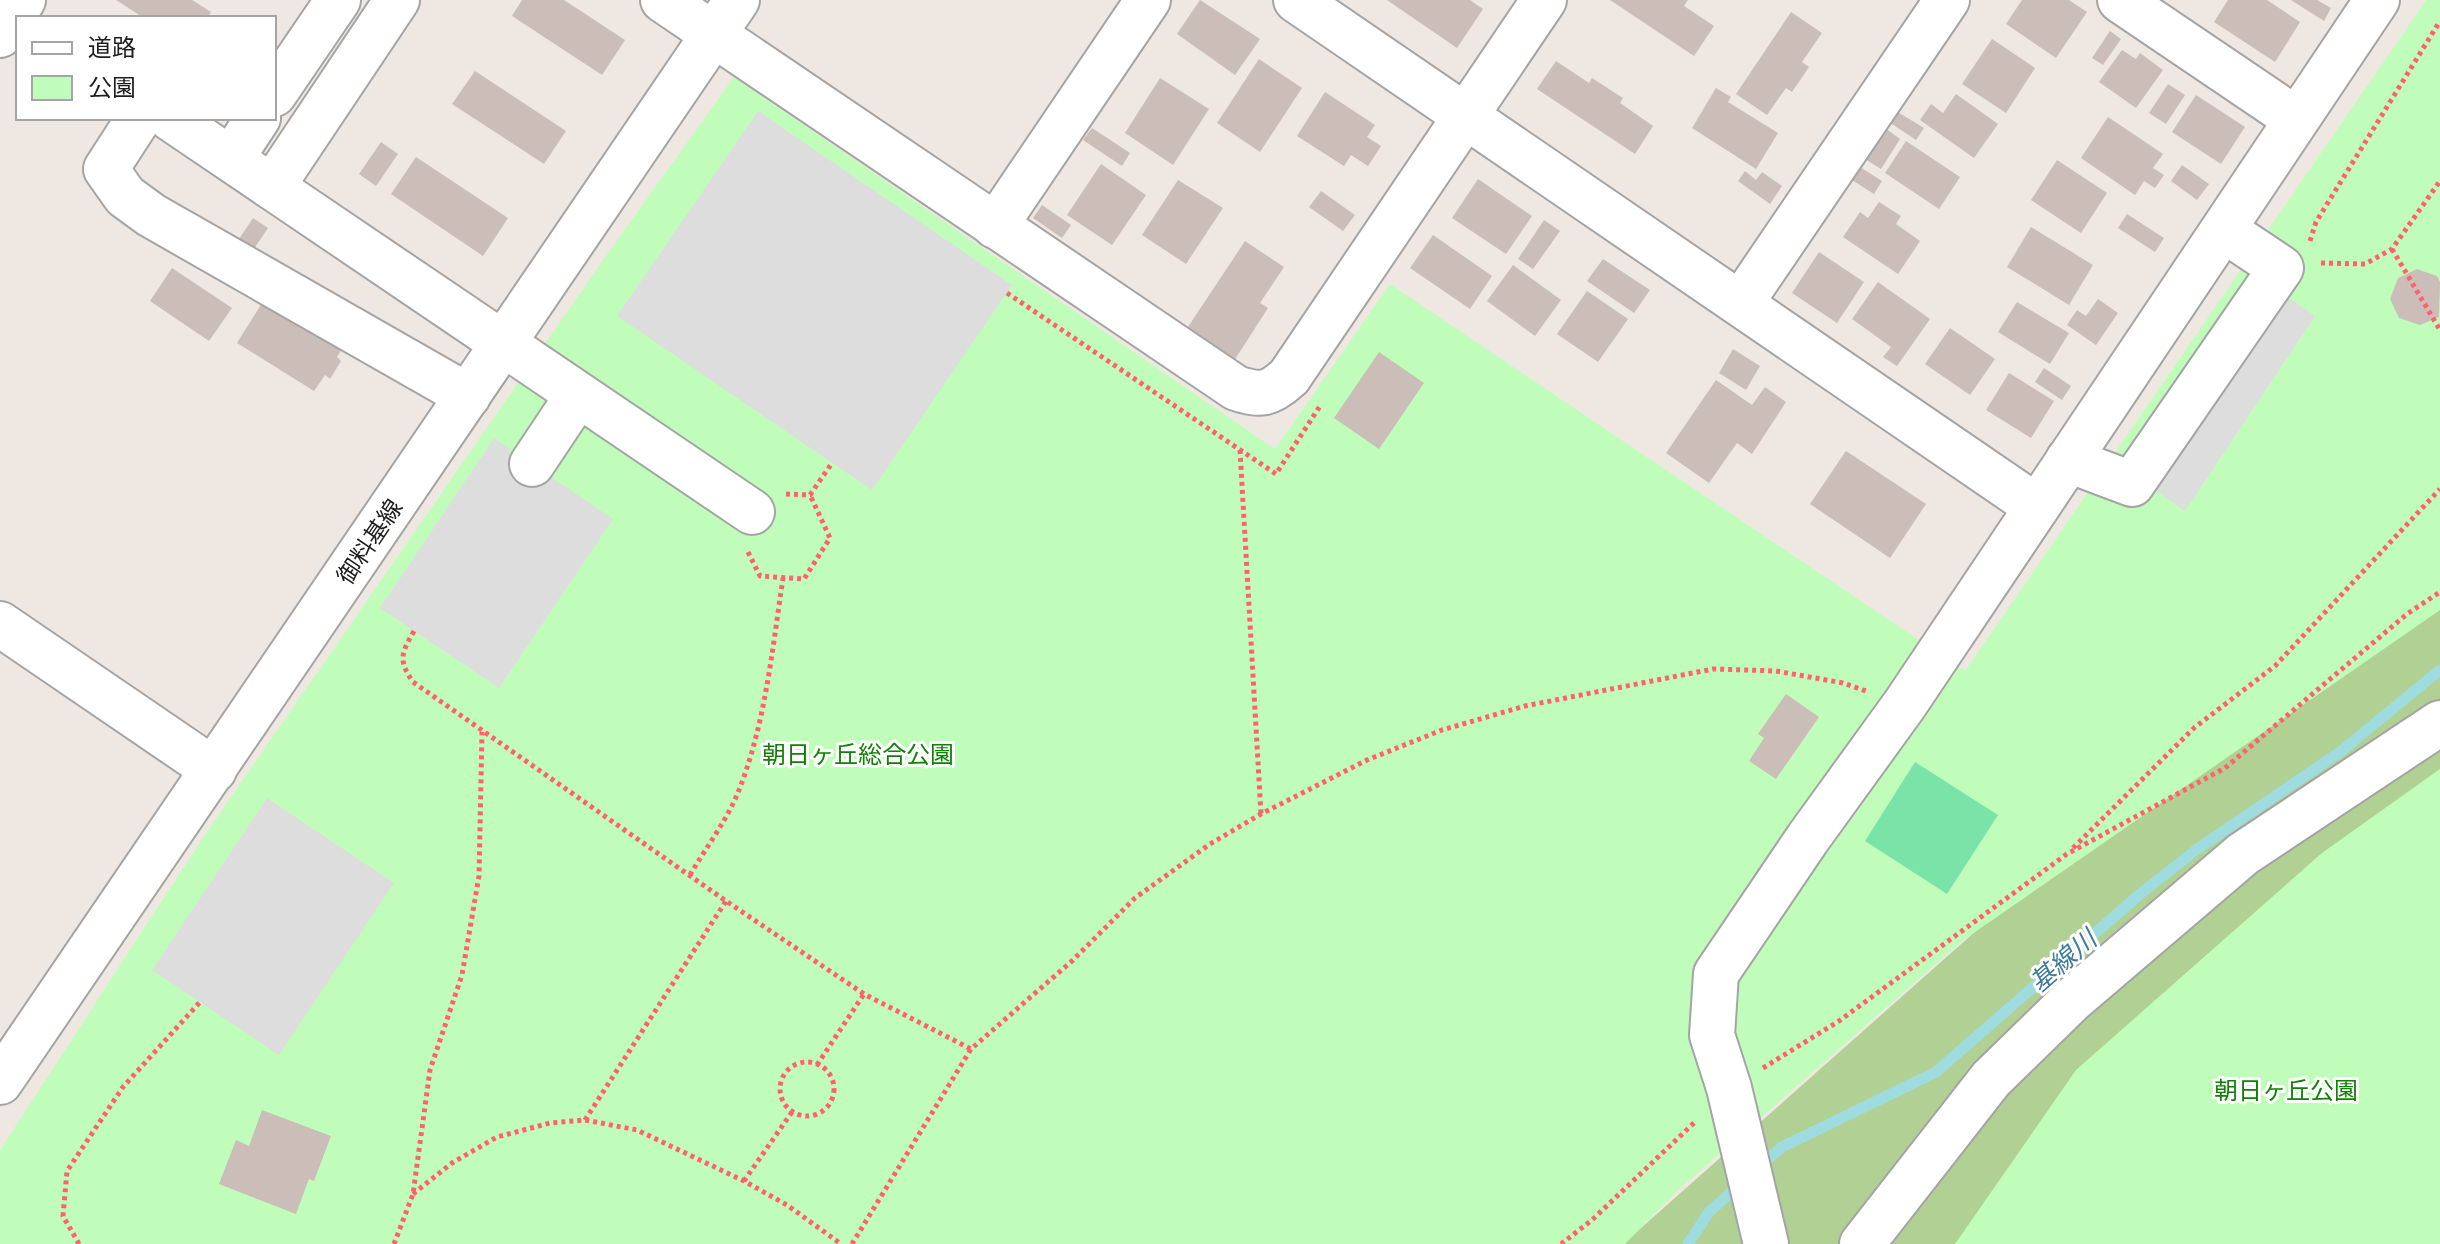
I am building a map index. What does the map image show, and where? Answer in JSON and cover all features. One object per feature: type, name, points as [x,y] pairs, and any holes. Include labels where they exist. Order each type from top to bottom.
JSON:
[{"type":"street","points":[[276,91],[338,0]]},
{"type":"street","points":[[272,187],[397,0]]},
{"type":"street","points":[[663,0],[725,17],[995,226],[1236,388],[1257,395],[1277,389],[1289,377],[1544,0]]},
{"type":"street","points":[[995,226],[1148,0]]},
{"type":"street","points":[[1296,0],[2037,507]]},
{"type":"street","points":[[1741,303],[1947,0]]},
{"type":"street","points":[[2120,0],[2296,119]]},
{"type":"street","points":[[1766,1244],[1729,1088],[1712,1035],[1716,974],[1808,838],[1905,704],[2377,0]]},
{"type":"street","name":"御料基線","points":[[0,1082],[725,17]]},
{"type":"street","points":[[138,120],[106,169],[125,196],[151,215],[468,396]]},
{"type":"street","points":[[173,120],[752,512]]},
{"type":"street","points":[[231,159],[257,120]]},
{"type":"street","points":[[2068,460],[2132,484],[2293,265],[2224,230]]},
{"type":"street","points":[[532,464],[578,395]]},
{"type":"street","points":[[0,624],[214,770]]},
{"type":"street","points":[[1862,1244],[1991,1079],[2072,1000],[2243,854],[2440,723]]},
{"type":"path","points":[[2440,21],[2316,222],[2293,265],[2365,264],[2392,249],[2440,181]]},
{"type":"path","points":[[2392,249],[2440,330]]},
{"type":"path","points":[[1240,449],[1261,814]]},
{"type":"path","points":[[2067,854],[2194,728],[2275,666],[2440,489]]},
{"type":"path","points":[[690,875],[736,797],[755,740],[783,578]]},
{"type":"path","points":[[1561,1244],[1592,1220],[1729,1088],[1839,1021],[2067,854],[2225,768],[2407,614],[2440,592]]},
{"type":"path","points":[[414,631],[403,649],[402,665],[413,682],[864,994],[971,1049]]},
{"type":"path","points":[[852,1244],[971,1049],[1072,961],[1135,898],[1210,844],[1261,814],[1367,760],[1442,730],[1525,706],[1713,669],[1776,671],[1843,683],[1905,704]]},
{"type":"path","points":[[394,1244],[413,1194],[430,1070],[462,975],[479,876],[482,731]]},
{"type":"path","points":[[585,1120],[726,901]]},
{"type":"path","points":[[817,1065],[864,994]]},
{"type":"path","points":[[79,1244],[63,1216],[67,1171],[123,1087],[200,1002]]},
{"type":"path","points":[[800,1063],[817,1065],[830,1076],[833,1085],[830,1102],[825,1109],[809,1116],[792,1112],[781,1098],[779,1089],[785,1073],[800,1063]]},
{"type":"path","points":[[744,1181],[792,1112]]},
{"type":"path","points":[[413,1194],[452,1163],[497,1137],[550,1123],[585,1120],[637,1130],[744,1181],[787,1205],[841,1244]]},
{"type":"green space","name":"朝日ヶ丘総合公園","points":[[2426,0],[2440,0],[2440,610],[1962,941],[1677,1191],[1625,1244],[0,1244],[0,1150],[204,836],[596,270],[734,77],[1275,449],[1390,284],[1965,671]]},
{"type":"green space","points":[[2440,596],[2440,1244],[1623,1244],[1995,914]]},
{"type":"green space","points":[[1915,762],[1998,815],[1947,894],[1865,841]]},
{"type":"green space","name":"朝日ヶ丘公園","points":[[2440,769],[2440,1244],[1955,1244],[2076,1070],[2322,853]]},
{"type":"shaded area","points":[[758,111],[1012,285],[872,490],[617,316]]},
{"type":"shaded area","points":[[2260,279],[2315,316],[2185,511],[2130,473]]},
{"type":"shaded area","points":[[494,438],[613,519],[499,688],[380,608]]},
{"type":"shaded area","points":[[267,798],[394,883],[279,1055],[152,970]]},
{"type":"building","points":[[116,0],[192,0],[211,12],[208,16],[141,16]]},
{"type":"building","points":[[522,0],[564,0],[625,40],[602,75],[512,16]]},
{"type":"building","points":[[1200,0],[1260,39],[1235,75],[1177,34]]},
{"type":"building","points":[[1387,0],[1470,0],[1483,9],[1457,48]]},
{"type":"building","points":[[1610,0],[1688,0],[1684,6],[1714,26],[1694,56]]},
{"type":"building","points":[[2022,0],[2069,0],[2087,12],[2056,58],[2006,24]]},
{"type":"building","points":[[2228,0],[2267,0],[2300,22],[2275,62],[2214,22]]},
{"type":"building","points":[[2291,0],[2317,0],[2331,8],[2324,21]]},
{"type":"building","points":[[1791,12],[1822,33],[1802,62],[1809,67],[1792,92],[1786,88],[1767,115],[1736,94]]},
{"type":"building","points":[[2110,31],[2121,39],[2103,65],[2092,58]]},
{"type":"building","points":[[1992,39],[2035,68],[2006,113],[1962,84]]},
{"type":"building","points":[[2122,50],[2136,59],[2140,53],[2163,70],[2136,108],[2099,82]]},
{"type":"building","points":[[1259,59],[1302,88],[1260,152],[1217,123]]},
{"type":"building","points":[[1556,61],[1589,83],[1592,78],[1623,98],[1620,103],[1653,126],[1635,154],[1537,89]]},
{"type":"building","points":[[475,71],[566,131],[544,164],[452,104]]},
{"type":"building","points":[[1160,78],[1209,109],[1173,165],[1125,133]]},
{"type":"building","points":[[2168,84],[2185,95],[2166,124],[2149,113]]},
{"type":"building","points":[[1716,88],[1731,97],[1728,102],[1778,133],[1756,169],[1692,128]]},
{"type":"building","points":[[1325,92],[1375,125],[1367,137],[1381,146],[1368,166],[1351,155],[1344,166],[1297,136]]},
{"type":"building","points":[[1956,94],[1998,124],[1974,158],[1920,120],[1931,104],[1943,113]]},
{"type":"building","points":[[2196,95],[2245,127],[2221,164],[2172,132]]},
{"type":"building","points":[[1896,111],[1924,128],[1916,140],[1889,122]]},
{"type":"building","points":[[2108,117],[2163,154],[2153,168],[2164,175],[2155,188],[2144,181],[2135,195],[2081,158]]},
{"type":"building","points":[[1092,128],[1130,153],[1122,166],[1083,140]]},
{"type":"building","points":[[1885,128],[1900,139],[1881,169],[1865,159]]},
{"type":"building","points":[[1906,141],[1960,177],[1939,209],[1885,173]]},
{"type":"building","points":[[381,142],[398,154],[376,186],[359,174]]},
{"type":"building","points":[[416,157],[508,218],[483,256],[391,194]]},
{"type":"building","points":[[2057,160],[2107,193],[2081,233],[2031,200]]},
{"type":"building","points":[[1101,164],[1146,195],[1112,245],[1067,215]]},
{"type":"building","points":[[2182,165],[2209,184],[2197,200],[2171,181]]},
{"type":"building","points":[[1860,167],[1882,181],[1874,194],[1852,180]]},
{"type":"building","points":[[1745,171],[1756,180],[1762,172],[1782,186],[1770,204],[1738,181]]},
{"type":"building","points":[[1478,179],[1532,216],[1506,254],[1452,218]]},
{"type":"building","points":[[1178,180],[1223,208],[1186,264],[1142,235]]},
{"type":"building","points":[[1321,191],[1355,215],[1343,231],[1309,207]]},
{"type":"building","points":[[1879,202],[1901,216],[1896,224],[1920,241],[1898,274],[1843,237],[1860,212],[1868,218]]},
{"type":"building","points":[[1042,205],[1071,225],[1062,238],[1033,218]]},
{"type":"building","points":[[2127,214],[2164,238],[2155,252],[2118,228]]},
{"type":"building","points":[[253,218],[268,228],[250,255],[235,245]]},
{"type":"building","points":[[1544,220],[1560,231],[1533,269],[1518,259]]},
{"type":"building","points":[[2031,227],[2093,265],[2069,305],[2007,267]]},
{"type":"building","points":[[1433,235],[1492,276],[1470,309],[1410,268]]},
{"type":"building","points":[[1245,241],[1284,267],[1260,303],[1268,308],[1232,364],[1184,333]]},
{"type":"building","points":[[1819,252],[1864,282],[1837,323],[1792,293]]},
{"type":"building","points":[[1603,259],[1650,290],[1634,313],[1587,281]]},
{"type":"building","points":[[1513,265],[1561,300],[1535,336],[1487,301]]},
{"type":"building","points":[[172,268],[232,308],[209,341],[150,301]]},
{"type":"building","points":[[2417,269],[2437,276],[2440,282],[2439,317],[2420,325],[2399,318],[2390,299],[2398,278]]},
{"type":"building","points":[[1878,282],[1930,319],[1897,366],[1883,357],[1891,347],[1852,319]]},
{"type":"building","points":[[1587,291],[1628,319],[1598,362],[1557,334]]},
{"type":"building","points":[[267,295],[345,344],[337,357],[341,361],[330,379],[325,375],[314,391],[237,343]]},
{"type":"building","points":[[2098,299],[2118,313],[2096,345],[2067,325],[2077,310],[2086,316]]},
{"type":"building","points":[[2017,302],[2069,333],[2050,364],[1998,332]]},
{"type":"building","points":[[1950,328],[1995,359],[1970,395],[1925,364]]},
{"type":"building","points":[[1733,349],[1760,366],[1746,390],[1719,373]]},
{"type":"building","points":[[1379,352],[1424,383],[1379,449],[1334,418]]},
{"type":"building","points":[[2044,368],[2071,386],[2062,400],[2035,382]]},
{"type":"building","points":[[2009,373],[2054,401],[2031,438],[1986,410]]},
{"type":"building","points":[[1716,380],[1752,405],[1765,387],[1786,402],[1752,454],[1737,443],[1709,483],[1666,453]]},
{"type":"building","points":[[1846,451],[1926,504],[1890,558],[1810,504]]},
{"type":"building","points":[[1786,694],[1819,717],[1776,779],[1749,761],[1764,738],[1758,734]]},
{"type":"building","points":[[262,1110],[331,1136],[314,1181],[309,1179],[296,1214],[219,1184],[236,1140],[249,1146]]},
{"type":"waterway","name":"基線川","points":[[1758,1168],[1782,1147],[1936,1072],[2140,894],[2200,847],[2340,752],[2440,670]]},
{"type":"waterway","name":"基線川","points":[[1688,1244],[1709,1212],[1743,1182]]}]
